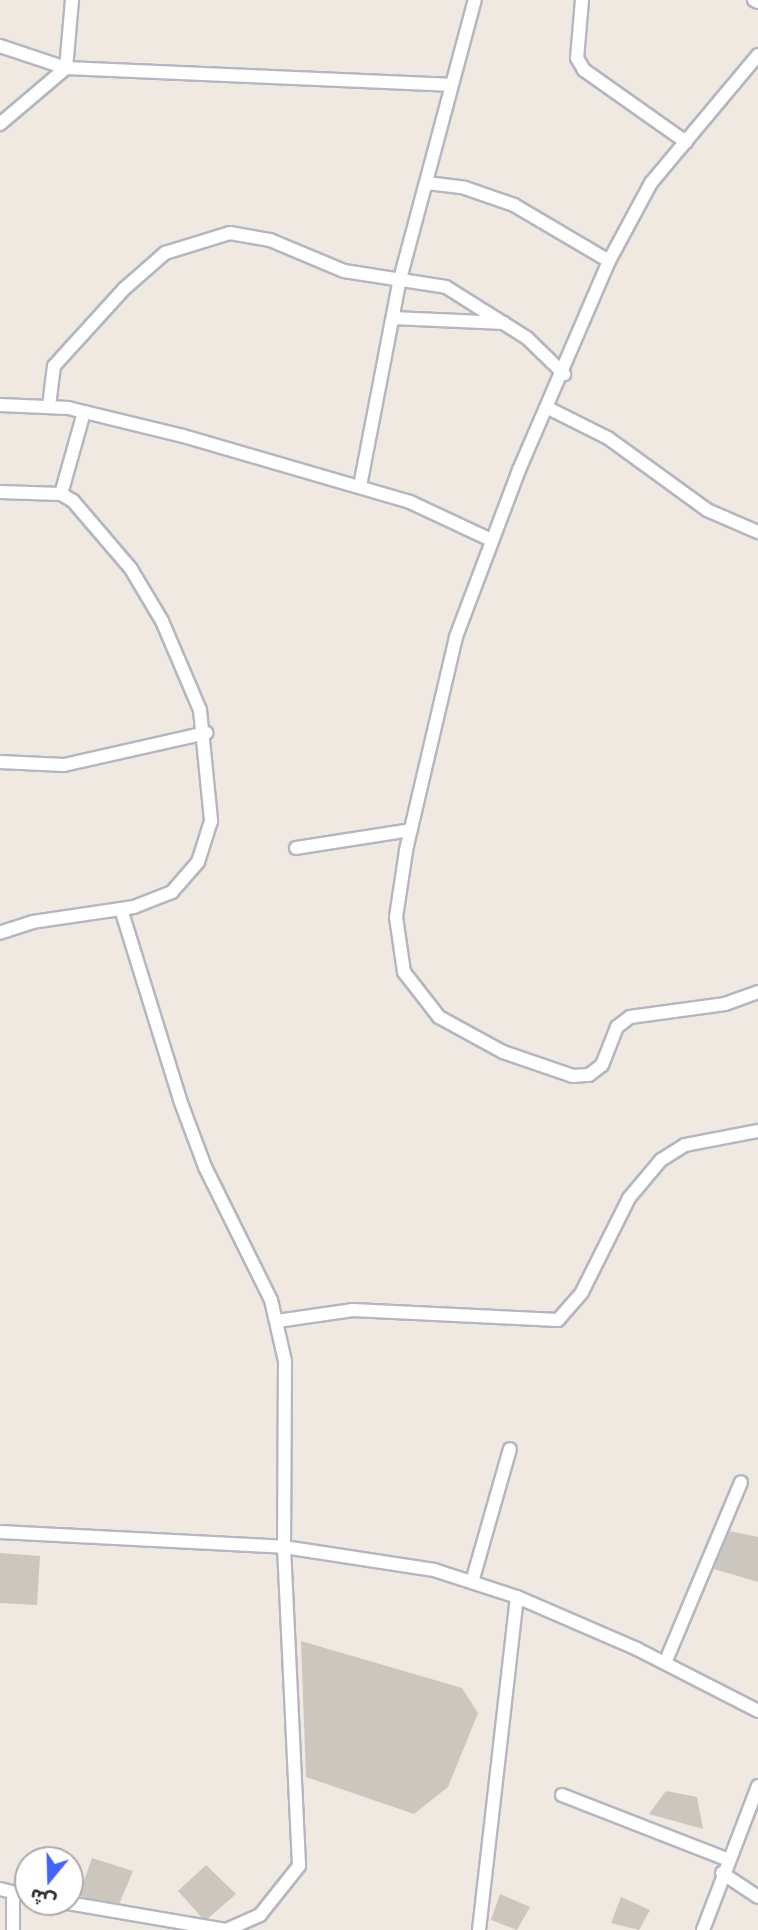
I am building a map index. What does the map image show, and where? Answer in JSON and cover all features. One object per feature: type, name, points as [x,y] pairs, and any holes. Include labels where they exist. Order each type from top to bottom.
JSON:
[{"type":"street","points":[[0,124],[66,68],[72,0]]},
{"type":"street","points":[[360,486],[400,279],[427,183],[449,85],[475,0]]},
{"type":"street","points":[[582,0],[577,58],[584,71],[685,142]]},
{"type":"street","points":[[0,46],[66,68],[449,85]]},
{"type":"street","points":[[758,55],[651,183],[609,261],[564,374],[491,540],[456,637],[411,830],[396,917],[401,963],[415,992],[464,1034],[584,1076],[602,1065],[617,1027],[630,1017],[725,1004],[758,992]]},
{"type":"street","points":[[427,183],[464,188],[514,205],[609,261]]},
{"type":"street","points":[[48,406],[54,366],[71,344],[165,253],[192,240],[230,233],[270,240],[332,269],[446,286],[504,323],[564,374]]},
{"type":"street","points":[[393,318],[504,323]]},
{"type":"street","points":[[0,405],[48,406],[84,412],[360,486],[410,502],[491,540]]},
{"type":"street","points":[[548,408],[608,438],[707,510],[758,532]]},
{"type":"street","points":[[61,494],[84,412]]},
{"type":"street","points":[[0,492],[61,494],[89,514],[131,569],[190,683],[206,733],[211,821],[198,862],[172,892],[121,909],[33,922],[0,933]]},
{"type":"street","points":[[0,762],[64,765],[206,733]]},
{"type":"street","points":[[296,848],[411,830]]},
{"type":"street","points":[[84,1906],[226,1930],[260,1915],[299,1866],[284,1547],[286,1386],[277,1321],[205,1167],[148,1009],[121,909]]},
{"type":"street","points":[[277,1321],[353,1310],[558,1320],[582,1292],[629,1198],[661,1160],[685,1145],[758,1131]]},
{"type":"street","points":[[472,1582],[510,1449]]},
{"type":"street","points":[[665,1662],[741,1482]]},
{"type":"street","points":[[0,1532],[284,1547],[434,1570],[517,1597],[665,1662],[758,1711]]},
{"type":"street","points":[[479,1930],[517,1597]]},
{"type":"street","points":[[703,1930],[726,1860],[758,1786]]},
{"type":"street","points":[[562,1795],[726,1860]]},
{"type":"street","points":[[722,1873],[758,1897]]},
{"type":"street","points":[[0,1889],[13,1893],[13,1930]]},
{"type":"building","points":[[729,1531],[758,1537],[758,1582],[714,1569]]},
{"type":"building","points":[[0,1553],[40,1556],[37,1605],[0,1603]]},
{"type":"building","points":[[301,1641],[462,1688],[478,1713],[448,1787],[414,1814],[306,1777]]},
{"type":"building","points":[[666,1791],[697,1797],[703,1829],[649,1814]]},
{"type":"building","points":[[92,1858],[133,1871],[117,1909],[84,1897],[84,1881]]},
{"type":"building","points":[[206,1865],[236,1894],[205,1921],[178,1891]]},
{"type":"building","points":[[500,1894],[530,1907],[517,1930],[491,1920]]},
{"type":"building","points":[[621,1897],[650,1910],[639,1930],[611,1923]]}]
